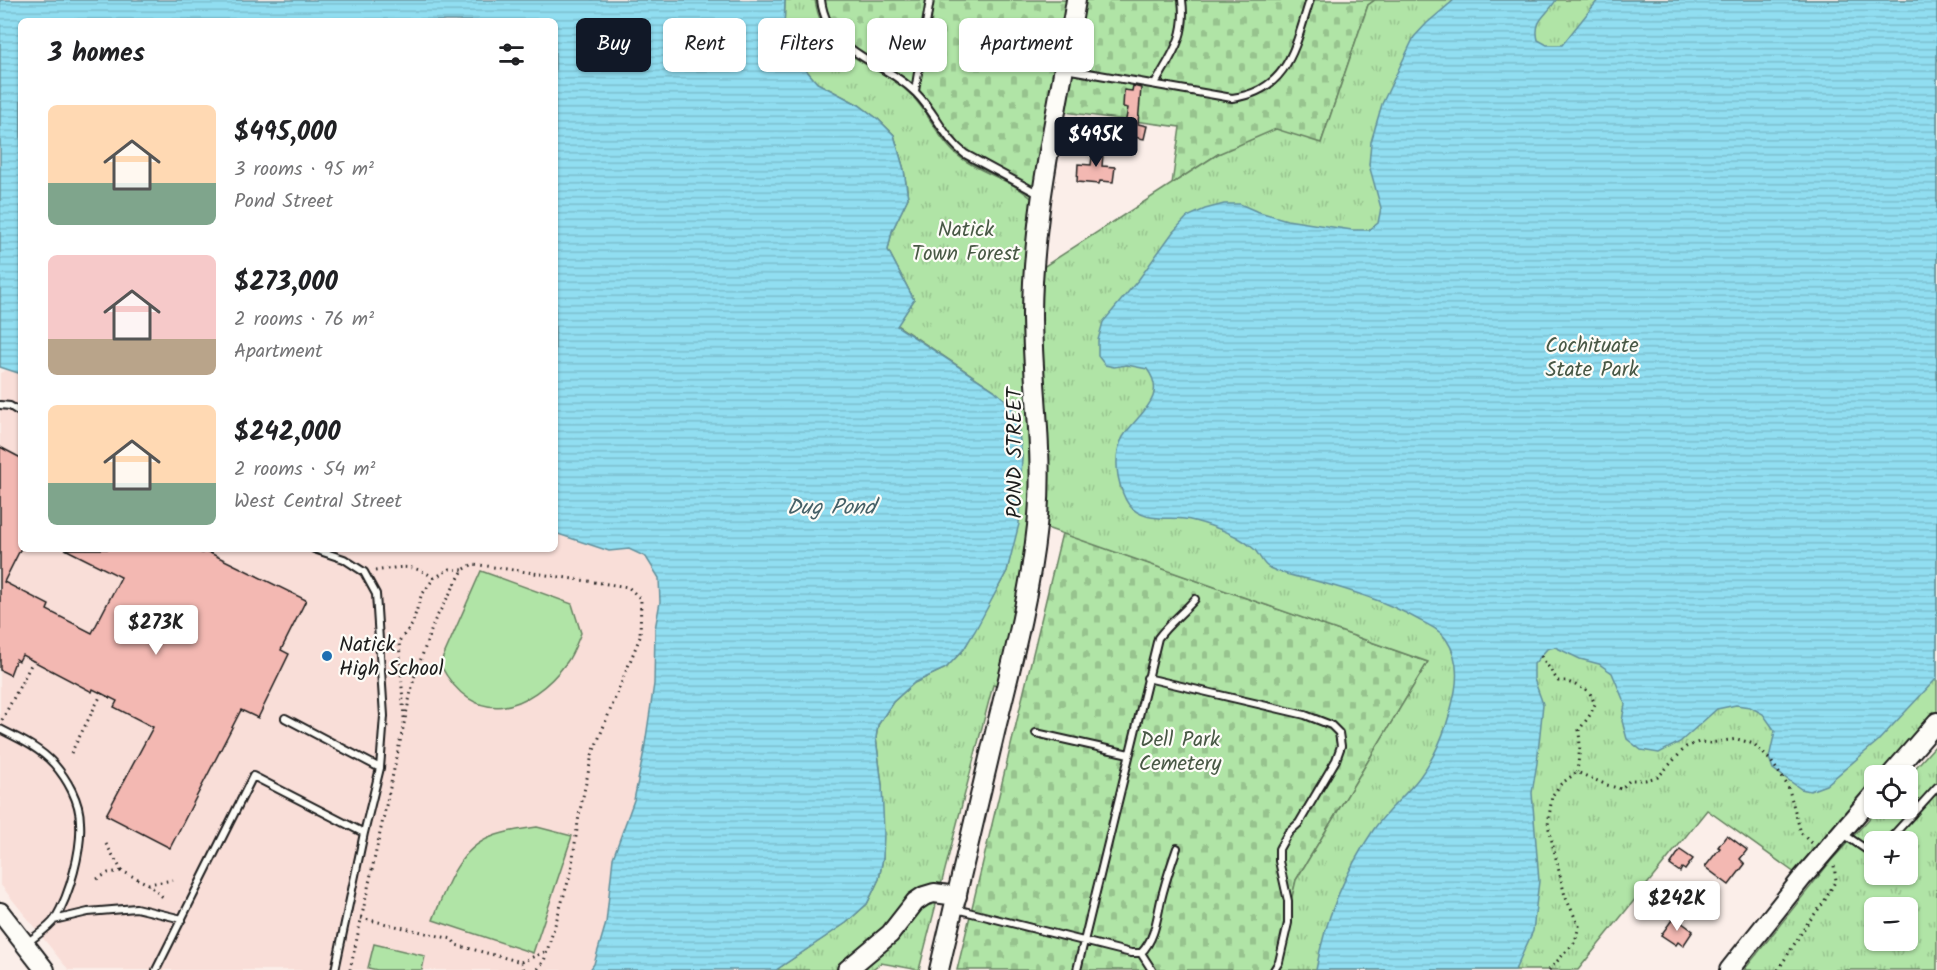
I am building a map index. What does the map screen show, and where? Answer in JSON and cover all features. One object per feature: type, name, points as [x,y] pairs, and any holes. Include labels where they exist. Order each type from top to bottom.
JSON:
[{"type":"street","name":"POND STREET","points":[[1073,18],[1076,0]]},
{"type":"street","name":"POND STREET","points":[[939,970],[1026,599],[1038,525],[1041,493],[1040,447],[1032,315],[1036,240],[1063,72]]},
{"type":"street","points":[[1900,765],[1937,722]]},
{"type":"street","points":[[1729,970],[1864,806]]},
{"type":"street","points":[[848,970],[884,940],[915,902],[924,896],[934,893],[955,902]]},
{"type":"street","points":[[0,912],[45,970]]},
{"type":"lane","points":[[821,0],[828,21],[837,36],[850,50],[895,75],[915,91],[956,147],[1042,196]]},
{"type":"lane","points":[[915,91],[930,0]]},
{"type":"lane","points":[[1155,84],[1182,32],[1184,14],[1182,0]]},
{"type":"lane","points":[[1082,72],[1232,98],[1247,96],[1273,82],[1283,71],[1310,0]]},
{"type":"lane","points":[[0,405],[10,406],[18,411]]},
{"type":"lane","points":[[323,552],[344,559],[364,572],[376,594],[384,716],[380,768],[335,970]]},
{"type":"lane","points":[[1077,970],[1158,638],[1169,622],[1184,612],[1195,599]]},
{"type":"lane","points":[[1147,678],[1305,715],[1331,725],[1339,733],[1341,746],[1336,760],[1299,823],[1288,833],[1279,849],[1288,901],[1288,923],[1279,962],[1274,970]]},
{"type":"lane","points":[[285,718],[380,768]]},
{"type":"lane","points":[[0,729],[30,744],[53,763],[72,792],[81,820],[77,858],[67,891],[54,920],[24,945]]},
{"type":"lane","points":[[1036,733],[1129,754]]},
{"type":"lane","points":[[156,970],[254,776],[364,833]]},
{"type":"lane","points":[[1897,831],[1937,787]]},
{"type":"lane","points":[[1841,832],[1864,848]]},
{"type":"lane","points":[[955,902],[1084,941],[1131,953],[1141,953],[1148,946],[1154,933],[1177,848]]},
{"type":"lane","points":[[54,920],[88,912],[136,908],[182,919]]},
{"type":"lane","points":[[1141,953],[1152,970]]},
{"type":"path","points":[[350,970],[414,678],[435,620],[463,570],[473,564],[628,587],[641,600],[640,638],[592,755],[579,815],[571,872],[544,961],[537,970]]},
{"type":"path","points":[[375,571],[406,566],[423,570],[434,578]]},
{"type":"path","points":[[405,722],[399,641],[412,625],[421,596],[434,578],[450,569],[463,570]]},
{"type":"path","points":[[1541,656],[1558,681],[1566,681],[1589,691],[1595,704],[1579,730],[1580,747],[1577,771],[1552,795],[1548,825],[1564,896],[1579,926],[1575,942],[1549,970]]},
{"type":"path","points":[[0,724],[33,661]]},
{"type":"path","points":[[71,753],[102,693]]},
{"type":"path","points":[[1577,771],[1621,789],[1630,780],[1658,777],[1686,747],[1699,742],[1710,743],[1737,739],[1754,744],[1771,761],[1788,786],[1801,833],[1812,844]]},
{"type":"path","points":[[106,844],[122,871],[148,884],[165,899]]},
{"type":"path","points":[[1778,970],[1824,902],[1836,880],[1834,863]]},
{"type":"path","points":[[97,879],[108,873],[122,871]]},
{"type":"path","points":[[148,884],[174,880]]},
{"type":"path","points":[[361,918],[452,939],[456,945],[521,962],[547,951]]},
{"type":"path","points":[[521,962],[524,970]]},
{"type":"shaded area","name":"Natick High School","points":[[9,369],[18,373],[18,552],[558,552],[558,534],[609,551],[629,549],[646,557],[659,578],[660,602],[655,629],[654,684],[634,800],[613,858],[606,923],[594,964],[590,970],[69,970],[0,884],[0,373]]},
{"type":"green space","name":"Cochituate State Park","points":[[785,0],[815,0],[820,18],[784,18]]},
{"type":"green space","points":[[815,0],[1375,0],[1368,5],[1321,143],[1218,154],[1172,184],[1180,127],[1057,111],[1040,205],[1018,188],[962,159],[952,151],[921,107],[892,80],[878,72],[947,72],[947,18],[867,18],[867,66],[855,59],[855,18],[821,18]]},
{"type":"green space","name":"Cochituate State Park","points":[[1375,0],[1937,0],[1937,722],[1899,765],[1864,765],[1864,806],[1802,878],[1707,810],[1578,970],[1275,970],[1296,880],[1428,662],[1038,525],[1006,689],[993,685],[919,970],[881,963],[871,970],[776,970],[846,923],[867,904],[879,879],[883,858],[882,785],[876,738],[878,725],[893,702],[914,683],[946,668],[964,649],[1007,571],[1012,548],[1022,456],[994,390],[897,325],[914,300],[888,250],[892,231],[908,198],[904,170],[894,135],[859,105],[817,83],[808,72],[855,72],[855,58],[867,65],[867,72],[880,72],[913,97],[947,145],[961,158],[1018,188],[1040,205],[1034,273],[1218,154],[1276,129],[1321,143],[1368,5]]},
{"type":"green space","name":"Dell Park Cemetery","points":[[1062,533],[1428,662],[1296,880],[1275,970],[957,970]]},
{"type":"green space","points":[[481,571],[572,604],[581,633],[569,659],[552,679],[536,693],[519,702],[502,706],[485,705],[468,698],[453,685],[440,664]]},
{"type":"green space","points":[[1937,744],[1937,970],[1744,970],[1830,862],[1869,819],[1918,819],[1918,765]]},
{"type":"green space","points":[[537,827],[572,836],[533,953],[433,920],[454,872],[469,851],[491,837],[514,830]]},
{"type":"green space","points":[[374,944],[425,956],[422,970],[368,968]]},
{"type":"water","name":"Dug Pond","points":[[0,0],[785,0],[784,18],[758,18],[758,72],[808,72],[817,83],[859,105],[894,135],[904,170],[908,198],[892,231],[888,250],[914,300],[897,326],[994,390],[1012,406],[1018,426],[1022,456],[1019,524],[1007,571],[964,649],[946,668],[914,683],[893,702],[878,725],[876,738],[882,785],[883,858],[879,879],[867,904],[846,923],[776,970],[590,970],[594,964],[606,923],[613,858],[634,800],[644,751],[654,684],[655,629],[660,602],[659,578],[646,557],[629,549],[609,551],[558,534],[558,18],[18,18],[18,373],[0,367]]},
{"type":"water","name":"Cochituate State Park","points":[[1454,0],[1556,0],[1539,22],[1537,33],[1538,40],[1547,45],[1562,45],[1598,0],[1937,0],[1937,678],[1878,741],[1826,785],[1810,791],[1801,789],[1773,769],[1769,758],[1775,731],[1763,714],[1750,707],[1736,705],[1717,709],[1680,742],[1659,753],[1641,750],[1627,739],[1622,721],[1625,704],[1612,673],[1599,664],[1580,659],[1555,647],[1547,649],[1534,664],[1534,679],[1543,704],[1532,793],[1539,881],[1533,931],[1515,970],[1316,970],[1331,914],[1354,862],[1379,822],[1419,778],[1442,737],[1456,685],[1456,665],[1450,645],[1437,630],[1393,607],[1368,597],[1273,570],[1249,545],[1228,533],[1194,521],[1148,516],[1129,505],[1118,476],[1117,456],[1123,437],[1153,397],[1153,379],[1147,369],[1127,365],[1114,367],[1105,365],[1098,356],[1098,340],[1103,322],[1139,279],[1173,232],[1187,217],[1205,209],[1224,204],[1240,204],[1287,220],[1352,230],[1369,230],[1378,223],[1381,208],[1369,165],[1371,142],[1382,104],[1414,37]]},
{"type":"building","points":[[1133,86],[1141,88],[1138,124],[1147,126],[1144,139],[1123,135],[1128,108],[1123,107],[1124,90],[1132,91]]},
{"type":"building","points":[[1094,141],[1104,142],[1102,166],[1115,167],[1113,182],[1100,181],[1099,184],[1077,182],[1078,164],[1091,165]]},
{"type":"building","name":"Natick High School","points":[[0,447],[18,456],[19,552],[4,582],[49,605],[47,610],[92,633],[121,577],[71,552],[208,552],[306,600],[281,650],[289,654],[258,718],[241,710],[170,848],[106,815],[153,727],[114,707],[117,701],[93,689],[92,692],[22,655],[19,661],[16,659],[10,675],[0,670]]},
{"type":"building","points":[[1727,835],[1747,850],[1740,859],[1745,864],[1729,885],[1705,867]]},
{"type":"building","points":[[1680,850],[1693,859],[1685,870],[1682,868],[1680,872],[1670,865]]},
{"type":"building","points":[[1674,917],[1693,931],[1683,946],[1678,942],[1676,945],[1661,935]]},
{"type":"place","name":"Natick High School","points":[[327,656]]},
{"type":"park label","name":"Natick Town Forest","points":[[966,241]]}]
